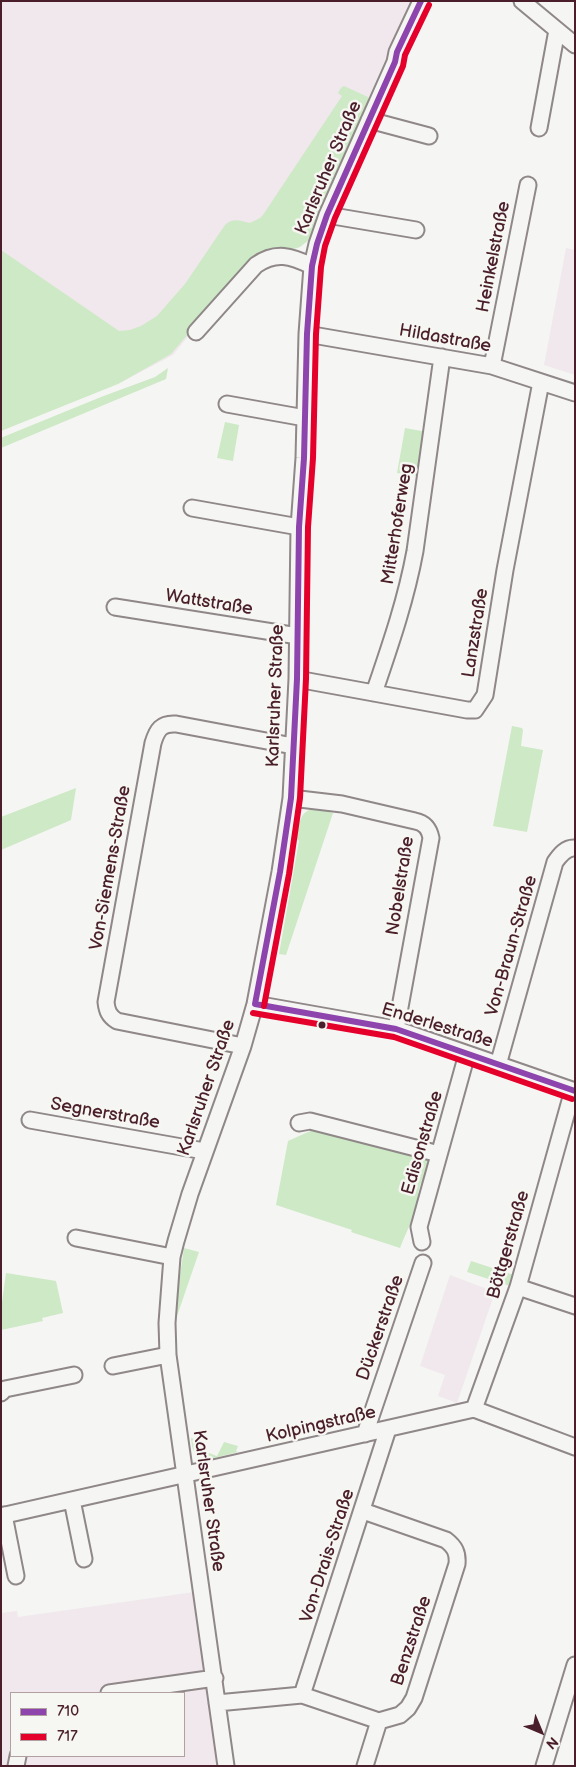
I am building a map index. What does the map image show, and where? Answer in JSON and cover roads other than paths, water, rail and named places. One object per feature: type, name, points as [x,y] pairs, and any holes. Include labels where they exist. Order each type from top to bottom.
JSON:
[{"type":"street","name":"Karlsruher Straße","points":[[226,1766],[168,1355],[167,1323],[172,1257],[182,1217],[243,1046],[255,1004],[280,872],[291,798],[297,679],[299,528],[305,418],[306,334],[312,266],[327,215],[421,1]]},
{"type":"street","points":[[522,1],[537,7],[557,30],[575,45]]},
{"type":"street","points":[[539,128],[557,30]]},
{"type":"street","points":[[369,120],[429,136]]},
{"type":"street","name":"Heinkelstraße","points":[[492,366],[528,185]]},
{"type":"street","points":[[327,215],[416,230]]},
{"type":"street","points":[[196,332],[256,265],[264,260],[279,255],[300,260],[312,266]]},
{"type":"street","name":"Hildastraße","points":[[306,334],[492,366],[575,393]]},
{"type":"street","name":"Mitterhoferweg","points":[[374,693],[400,616],[410,575],[442,357]]},
{"type":"street","name":"Lanzstraße","points":[[297,679],[466,710],[475,710],[485,695],[505,570],[542,382]]},
{"type":"street","points":[[227,404],[305,418]]},
{"type":"street","points":[[192,508],[299,528]]},
{"type":"street","name":"Wattstraße","points":[[115,607],[298,636]]},
{"type":"street","name":"Von-Siemens-Straße","points":[[243,1046],[117,1021],[107,1011],[106,1002],[153,743],[158,729],[163,725],[176,724],[293,746]]},
{"type":"street","name":"Nobelstraße","points":[[291,798],[342,804],[415,821],[425,825],[429,831],[431,838],[396,1029]]},
{"type":"street","name":"Von-Braun-Straße","points":[[498,1065],[555,862],[565,851],[575,848]]},
{"type":"street","name":"Enderlestraße","points":[[255,1004],[396,1029],[574,1091]]},
{"type":"street","name":"Edisonstraße","points":[[422,1242],[419,1227],[468,1054]]},
{"type":"street","name":"Böttgerstraße","points":[[474,1409],[518,1287],[574,1091]]},
{"type":"street","name":"Segnerstraße","points":[[30,1120],[204,1151]]},
{"type":"street","points":[[299,1123],[310,1121],[439,1154]]},
{"type":"street","points":[[76,1238],[172,1257]]},
{"type":"street","name":"Dückerstraße","points":[[365,1434],[423,1263]]},
{"type":"street","points":[[518,1287],[575,1306]]},
{"type":"street","points":[[113,1366],[168,1355]]},
{"type":"street","points":[[1,1393],[5,1389],[74,1375]]},
{"type":"street","points":[[474,1409],[575,1447]]},
{"type":"street","name":"Kolpingstraße","points":[[16,1576],[3,1515],[474,1409]]},
{"type":"street","name":"Von-Drais-Straße","points":[[302,1695],[388,1429]]},
{"type":"street","points":[[72,1500],[84,1559]]},
{"type":"street","name":"Benzstraße","points":[[363,1511],[446,1540],[452,1545],[458,1556],[414,1698],[408,1708],[400,1715],[378,1721]]},
{"type":"street","points":[[544,1766],[575,1664]]},
{"type":"street","points":[[115,1692],[215,1678]]},
{"type":"street","points":[[217,1703],[302,1695],[378,1721],[366,1766]]}]
